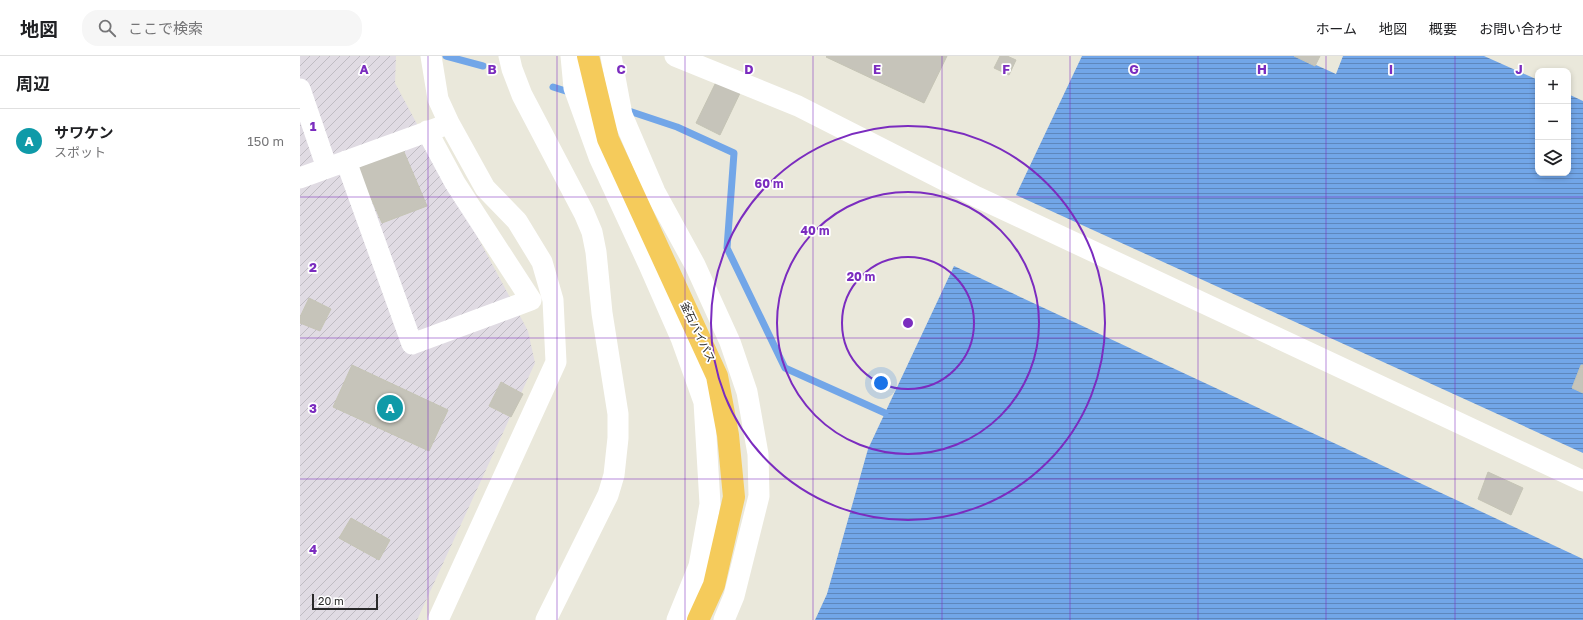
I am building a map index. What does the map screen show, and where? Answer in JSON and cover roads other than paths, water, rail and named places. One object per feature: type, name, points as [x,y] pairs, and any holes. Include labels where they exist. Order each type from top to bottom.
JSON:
[{"type":"highway","name":"釜石バイパス","points":[[588,56],[608,139],[717,376],[728,434],[734,498],[714,585],[698,620]]},
{"type":"street","points":[[571,56],[574,88],[599,157],[650,264],[681,338],[704,402],[710,504],[699,566],[677,620]]},
{"type":"street","points":[[611,56],[622,115],[655,192],[695,264],[730,342],[746,392],[758,454],[759,496],[734,596],[724,620]]},
{"type":"street","points":[[675,56],[798,106],[977,197],[1583,481]]},
{"type":"street","points":[[511,62],[522,94],[584,213],[592,232],[596,252],[602,313],[618,414],[618,438],[614,475],[608,495],[546,620]]},
{"type":"street","points":[[432,63],[438,99],[485,188],[516,221],[542,262],[553,300],[556,362],[438,620]]},
{"type":"street","points":[[300,89],[337,165],[412,344],[531,300],[455,183],[427,131]]},
{"type":"street","points":[[300,178],[450,123]]},
{"type":"water","points":[[1082,56],[1296,56],[1336,74],[1343,56],[1484,56],[1535,79],[1535,176],[1571,176],[1571,95],[1583,101],[1583,453],[1016,195]]},
{"type":"water","points":[[954,266],[1583,559],[1583,620],[815,620],[827,594],[868,449]]},
{"type":"waterway","points":[[446,56],[483,66]]},
{"type":"waterway","points":[[553,87],[572,93]]},
{"type":"waterway","points":[[623,109],[677,127],[734,153],[727,248],[785,368],[885,413]]},
{"type":"place","name":"サワケン","points":[[390,408]]}]
